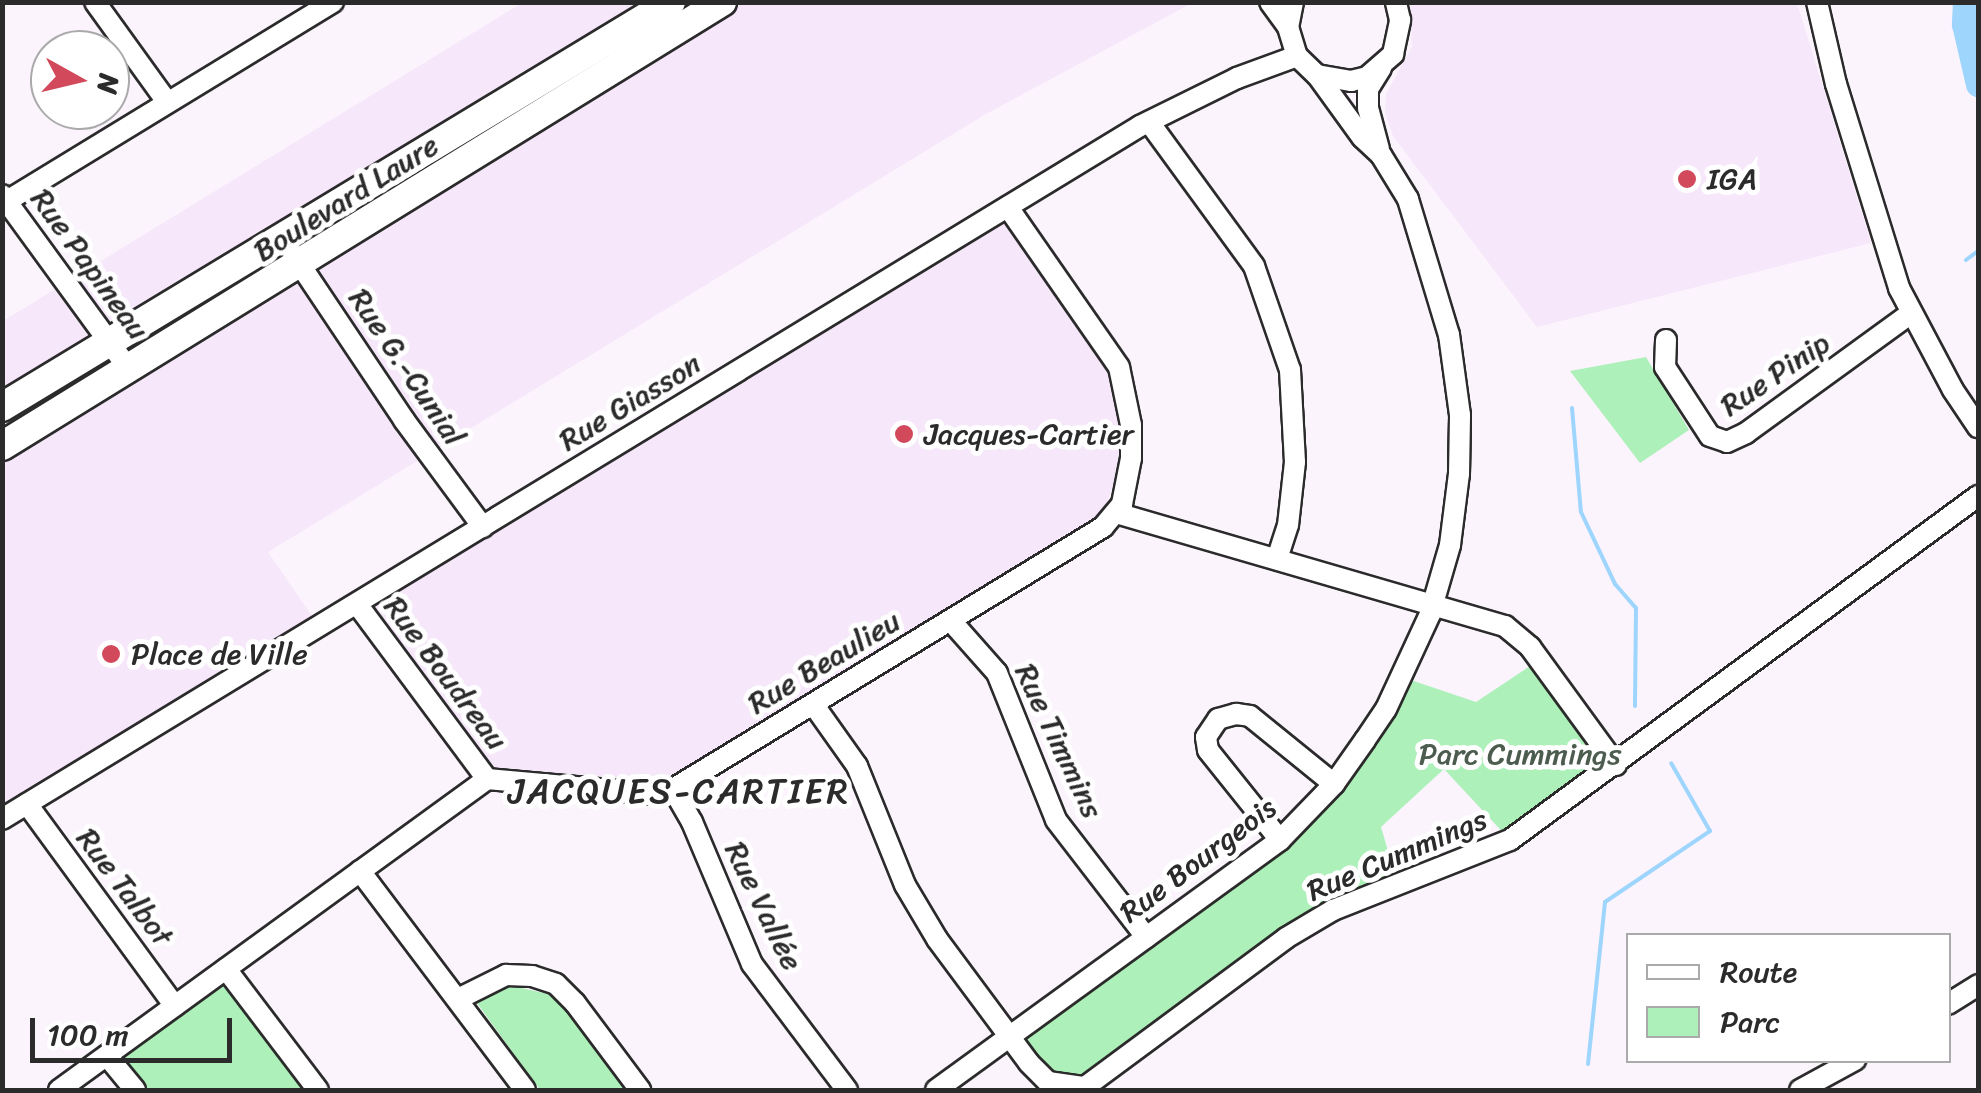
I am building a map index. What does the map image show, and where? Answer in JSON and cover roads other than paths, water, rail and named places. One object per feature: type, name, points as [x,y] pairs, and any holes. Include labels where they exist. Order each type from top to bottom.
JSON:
[{"type":"highway","name":"Boulevard Laure","points":[[2,407],[672,2]]},
{"type":"highway","name":"Boulevard Laure","points":[[2,446],[722,2]]},
{"type":"street","points":[[95,2],[168,102]]},
{"type":"street","points":[[4,200],[333,2]]},
{"type":"street","points":[[1270,2],[1288,27],[1297,56]]},
{"type":"street","points":[[1288,27],[1293,2]]},
{"type":"street","name":"Rue Bourgeois","points":[[1381,155],[1368,108],[1368,89],[1399,38],[1396,2]]},
{"type":"street","points":[[1817,2],[1841,100],[1899,288],[1978,427]]},
{"type":"street","name":"Rue Bourgeois","points":[[936,1090],[1280,840],[1334,784],[1386,709],[1434,604],[1450,545],[1459,474],[1455,371],[1423,238],[1408,199],[1381,155],[1297,56]]},
{"type":"street","name":"Rue Giasson","points":[[2,819],[1149,122],[1237,78],[1297,56]]},
{"type":"street","points":[[1317,75],[1350,81],[1382,68]]},
{"type":"street","points":[[1149,122],[1254,266],[1290,370],[1296,462],[1288,525],[1277,559]]},
{"type":"street","name":"Rue Papineau","points":[[4,200],[128,369]]},
{"type":"street","points":[[1008,207],[1119,367],[1131,425],[1131,458],[1122,504],[1116,513],[1495,622],[1518,634],[1616,765]]},
{"type":"street","name":"Rue G.-Cunial","points":[[284,240],[404,420],[483,526]]},
{"type":"street","name":"Rue Pinip","points":[[1666,340],[1666,367],[1710,436],[1727,442],[1911,314]]},
{"type":"street","name":"Rue Cummings","points":[[813,704],[862,776],[924,920],[1048,1082],[1084,1086],[1314,921],[1510,840],[1978,496]]},
{"type":"street","name":"Rue Beaulieu","points":[[673,790],[1103,527],[1116,513]]},
{"type":"street","name":"Rue Boudreau","points":[[356,604],[487,779]]},
{"type":"street","name":"Rue Timmins","points":[[951,620],[997,673],[1056,820],[1146,936]]},
{"type":"street","points":[[1280,840],[1208,750],[1206,737],[1218,718],[1250,716],[1334,784]]},
{"type":"street","points":[[59,1090],[487,779],[654,794],[673,790]]},
{"type":"street","name":"Rue Vallée","points":[[673,790],[692,822],[752,964],[846,1090]]},
{"type":"street","name":"Rue Talbot","points":[[27,804],[175,1006]]},
{"type":"street","points":[[360,872],[525,1090]]},
{"type":"street","points":[[226,969],[318,1090]]},
{"type":"street","points":[[458,999],[506,975],[532,976],[556,984],[575,1002],[640,1090]]},
{"type":"street","points":[[1951,1002],[1978,985]]},
{"type":"street","points":[[106,1056],[136,1090]]},
{"type":"street","points":[[1800,1090],[1850,1063]]},
{"type":"waterway","points":[[1965,2],[1964,24],[1978,84]]},
{"type":"waterway","points":[[1966,260],[1978,251]]},
{"type":"waterway","points":[[1572,408],[1581,512],[1615,584],[1636,608],[1635,706]]},
{"type":"waterway","points":[[1588,1064],[1605,902],[1710,831],[1671,763]]},
{"type":"place","name":"IGA","points":[[1687,179]]},
{"type":"place","name":"Jacques-Cartier","points":[[904,434]]},
{"type":"place","name":"Place de Ville","points":[[111,654]]},
{"type":"district","name":"JACQUES-CARTIER","points":[[679,791]]},
{"type":"park label","name":"Parc Cummings","points":[[1520,754]]}]
